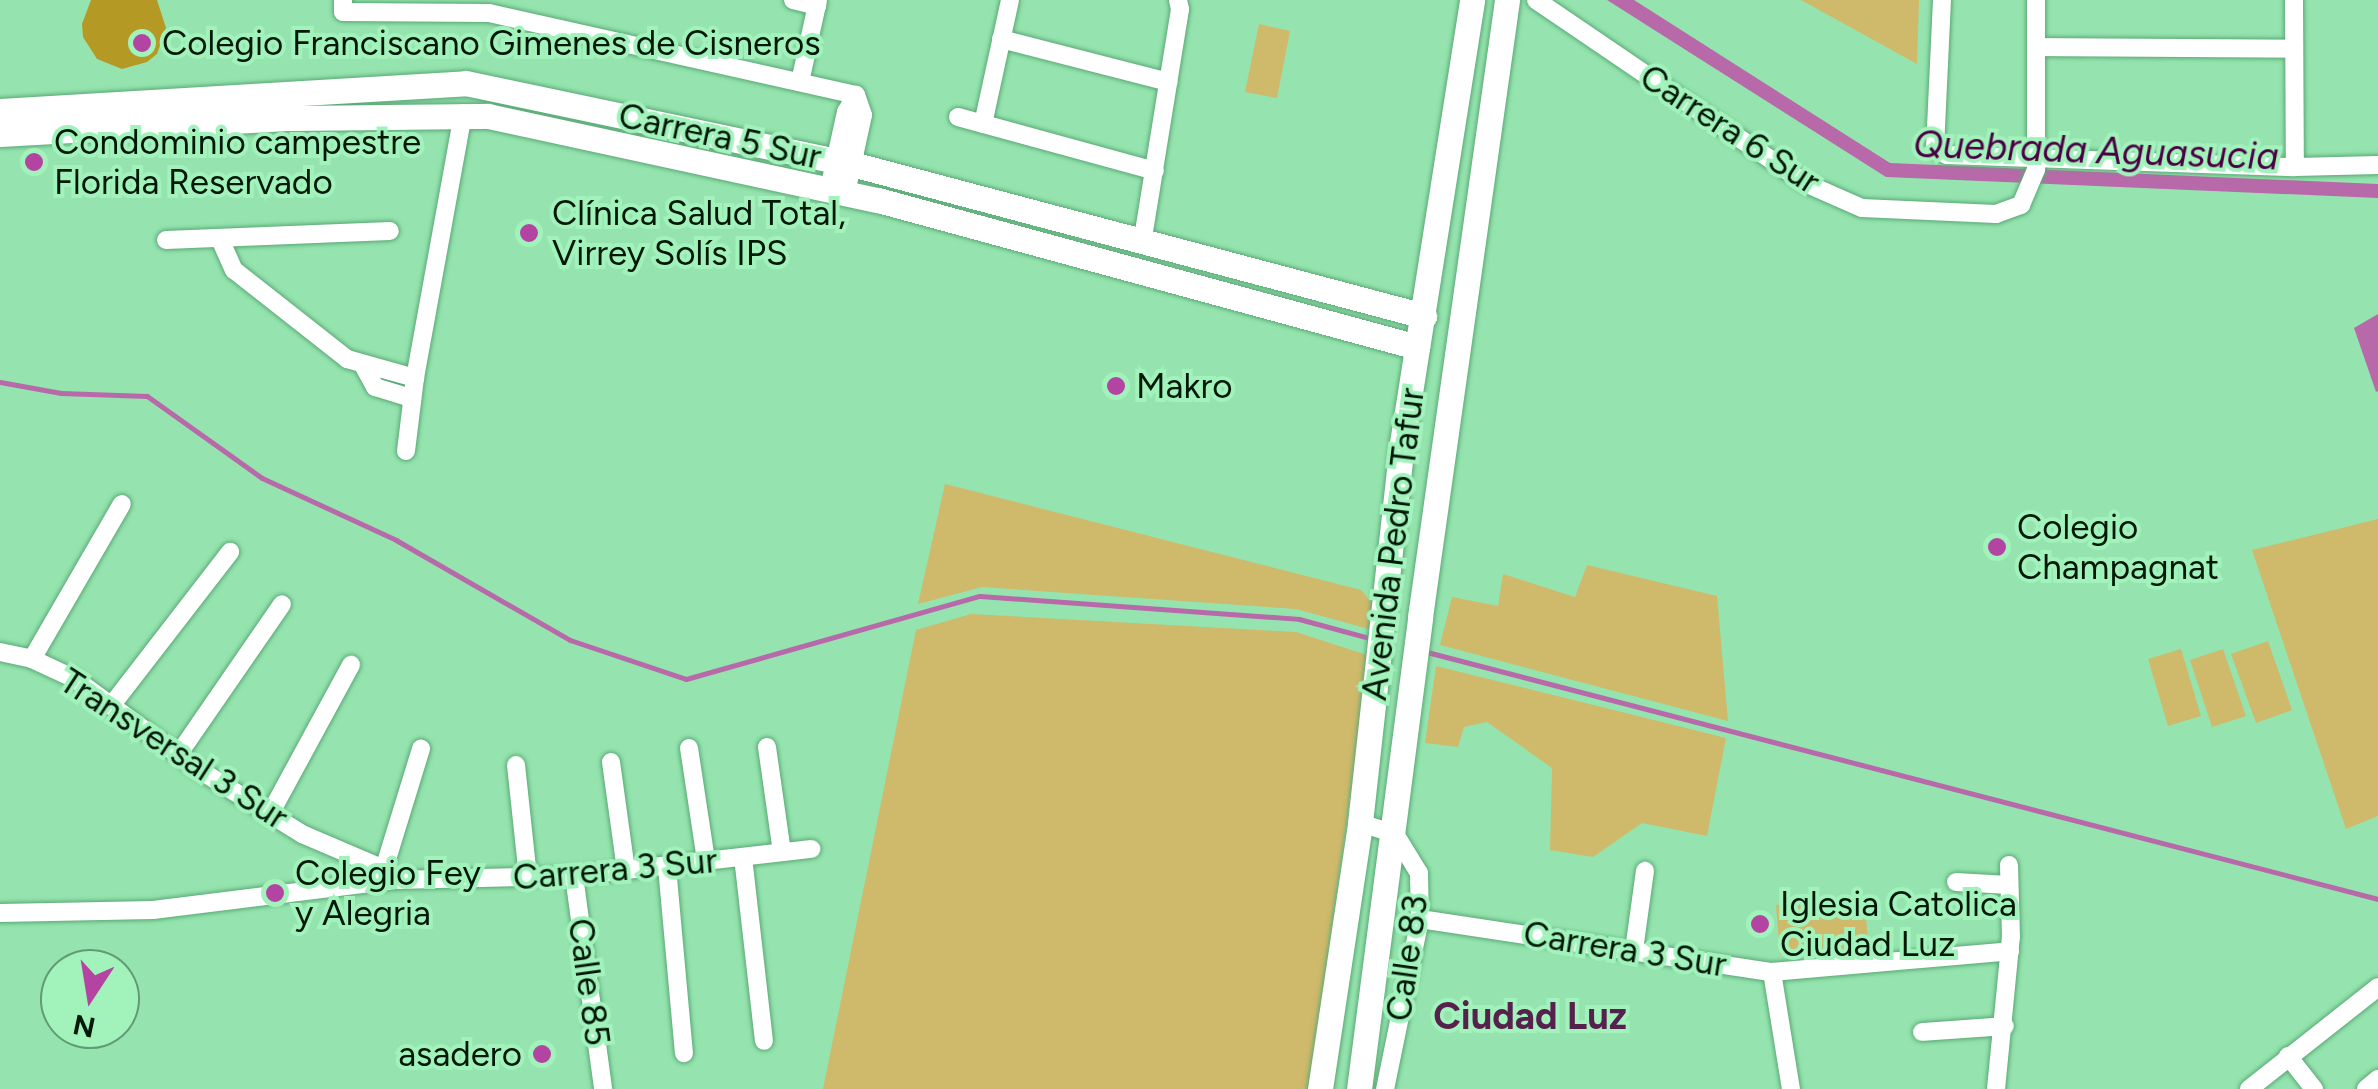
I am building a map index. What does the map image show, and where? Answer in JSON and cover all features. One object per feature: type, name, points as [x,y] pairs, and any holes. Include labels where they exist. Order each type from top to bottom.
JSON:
[{"type":"street","points":[[343,0],[343,12],[490,13],[856,95],[863,115],[844,162],[838,191]]},
{"type":"street","points":[[793,0],[817,3],[800,82]]},
{"type":"street","points":[[983,124],[1010,0]]},
{"type":"street","points":[[1142,244],[1180,9],[1178,0]]},
{"type":"street","name":"Avenida Pedro Tafur","points":[[1320,1089],[1360,823],[1417,347],[1472,0]]},
{"type":"street","name":"Avenida Pedro Tafur","points":[[1359,1089],[1395,834],[1420,617],[1508,0]]},
{"type":"street","name":"Carrera 6 Sur","points":[[1536,0],[1805,183],[1862,208],[1996,214],[2022,206],[2037,164],[2036,0]]},
{"type":"street","points":[[1942,0],[1934,149],[1947,155],[2037,164],[2378,165]]},
{"type":"street","points":[[2294,0],[2295,166]]},
{"type":"street","points":[[1002,38],[1169,82]]},
{"type":"street","points":[[2036,47],[2294,49]]},
{"type":"street","name":"Carrera 5 Sur","points":[[0,111],[466,83],[844,162],[1424,316]]},
{"type":"street","points":[[406,451],[415,378],[463,112]]},
{"type":"street","name":"Carrera 5 Sur","points":[[0,134],[463,112],[838,191],[1417,347]]},
{"type":"street","points":[[958,117],[1155,171]]},
{"type":"street","points":[[166,240],[390,231]]},
{"type":"street","points":[[220,238],[234,270],[346,359],[415,378]]},
{"type":"street","points":[[364,367],[374,387],[412,398]]},
{"type":"street","points":[[32,659],[122,504]]},
{"type":"street","points":[[111,706],[230,552]]},
{"type":"street","points":[[178,755],[282,604]]},
{"type":"street","name":"Transversal 3 Sur","points":[[1,652],[32,659],[74,678],[178,755],[302,834],[389,874]]},
{"type":"street","points":[[270,814],[352,665]]},
{"type":"street","points":[[767,747],[782,852]]},
{"type":"street","points":[[690,748],[706,861]]},
{"type":"street","points":[[389,874],[421,749]]},
{"type":"street","name":"Calle 85","points":[[611,762],[626,870]]},
{"type":"street","points":[[516,765],[528,878]]},
{"type":"street","points":[[1360,823],[1395,834]]},
{"type":"street","name":"Calle 83","points":[[1385,1089],[1420,918],[1418,873],[1395,834]]},
{"type":"street","name":"Carrera 3 Sur","points":[[0,913],[153,910],[389,874],[574,876],[812,850]]},
{"type":"street","points":[[742,857],[764,1041]]},
{"type":"street","points":[[1996,1089],[2010,952],[2009,865]]},
{"type":"street","points":[[667,866],[684,1053]]},
{"type":"street","points":[[1634,950],[1645,871]]},
{"type":"street","name":"Calle 85","points":[[574,876],[603,1089]]},
{"type":"street","points":[[1956,882],[2010,884]]},
{"type":"street","name":"Carrera 3 Sur","points":[[1420,918],[1772,972],[2010,952]]},
{"type":"street","points":[[1772,972],[1791,1089]]},
{"type":"street","points":[[2249,1089],[2378,987]]},
{"type":"street","points":[[1922,1032],[2005,1026]]},
{"type":"street","points":[[2288,1056],[2314,1089]]},
{"type":"street","points":[[2366,1089],[2378,1079]]},
{"type":"shaded area","points":[[91,0],[157,0],[166,28],[157,54],[147,62],[122,69],[97,59],[83,37],[82,24]]},
{"type":"shaded area","name":"Quebrada Aguasucia","points":[[1607,0],[1634,0],[1890,163],[2378,184],[2378,198],[1886,177]]},
{"type":"shaded area","points":[[1801,0],[1919,0],[1917,64]]},
{"type":"shaded area","points":[[1259,24],[1290,31],[1277,98],[1245,92]]},
{"type":"shaded area","points":[[2378,314],[2378,391],[2376,392],[2354,328]]},
{"type":"shaded area","points":[[945,484],[1361,590],[1372,603],[1369,629],[1296,609],[982,587],[918,604]]},
{"type":"shaded area","points":[[2378,519],[2378,816],[2346,829],[2252,550]]},
{"type":"shaded area","points":[[1587,565],[1717,596],[1728,721],[1440,645],[1452,597],[1498,606],[1503,574],[1575,597]]},
{"type":"shaded area","points":[[971,614],[1296,632],[1370,656],[1309,1089],[823,1089],[916,630]]},
{"type":"shaded area","points":[[2268,641],[2292,710],[2256,723],[2231,654]]},
{"type":"shaded area","points":[[2181,649],[2201,716],[2168,726],[2148,659]]},
{"type":"shaded area","points":[[2223,649],[2246,716],[2212,727],[2190,660]]},
{"type":"shaded area","points":[[1436,666],[1726,738],[1707,836],[1642,823],[1593,857],[1550,850],[1552,768],[1487,722],[1464,727],[1458,747],[1425,743]]},
{"type":"shaded area","points":[[1864,898],[1869,948],[1780,955],[1776,905]]},
{"type":"waterway","points":[[0,382],[61,393],[147,396],[262,478],[396,540],[570,640],[686,679],[980,596],[1299,619],[1373,639]]},
{"type":"waterway","points":[[1423,651],[2378,899]]},
{"type":"place","name":"Colegio Franciscano Gimenes de Cisneros","points":[[142,43]]},
{"type":"place","name":"Condominio campestre Florida Reservado","points":[[34,162]]},
{"type":"place","name":"Clínica Salud Total, Virrey Solís IPS","points":[[529,233]]},
{"type":"place","name":"Makro","points":[[1116,386]]},
{"type":"place","name":"Colegio Champagnat","points":[[1997,547]]},
{"type":"place","name":"Colegio Fey y Alegria","points":[[275,893]]},
{"type":"place","name":"Iglesia Catolica Ciudad Luz","points":[[1760,924]]},
{"type":"place","name":"asadero","points":[[542,1054]]},
{"type":"district","name":"Ciudad Luz","points":[[1530,1017]]}]
